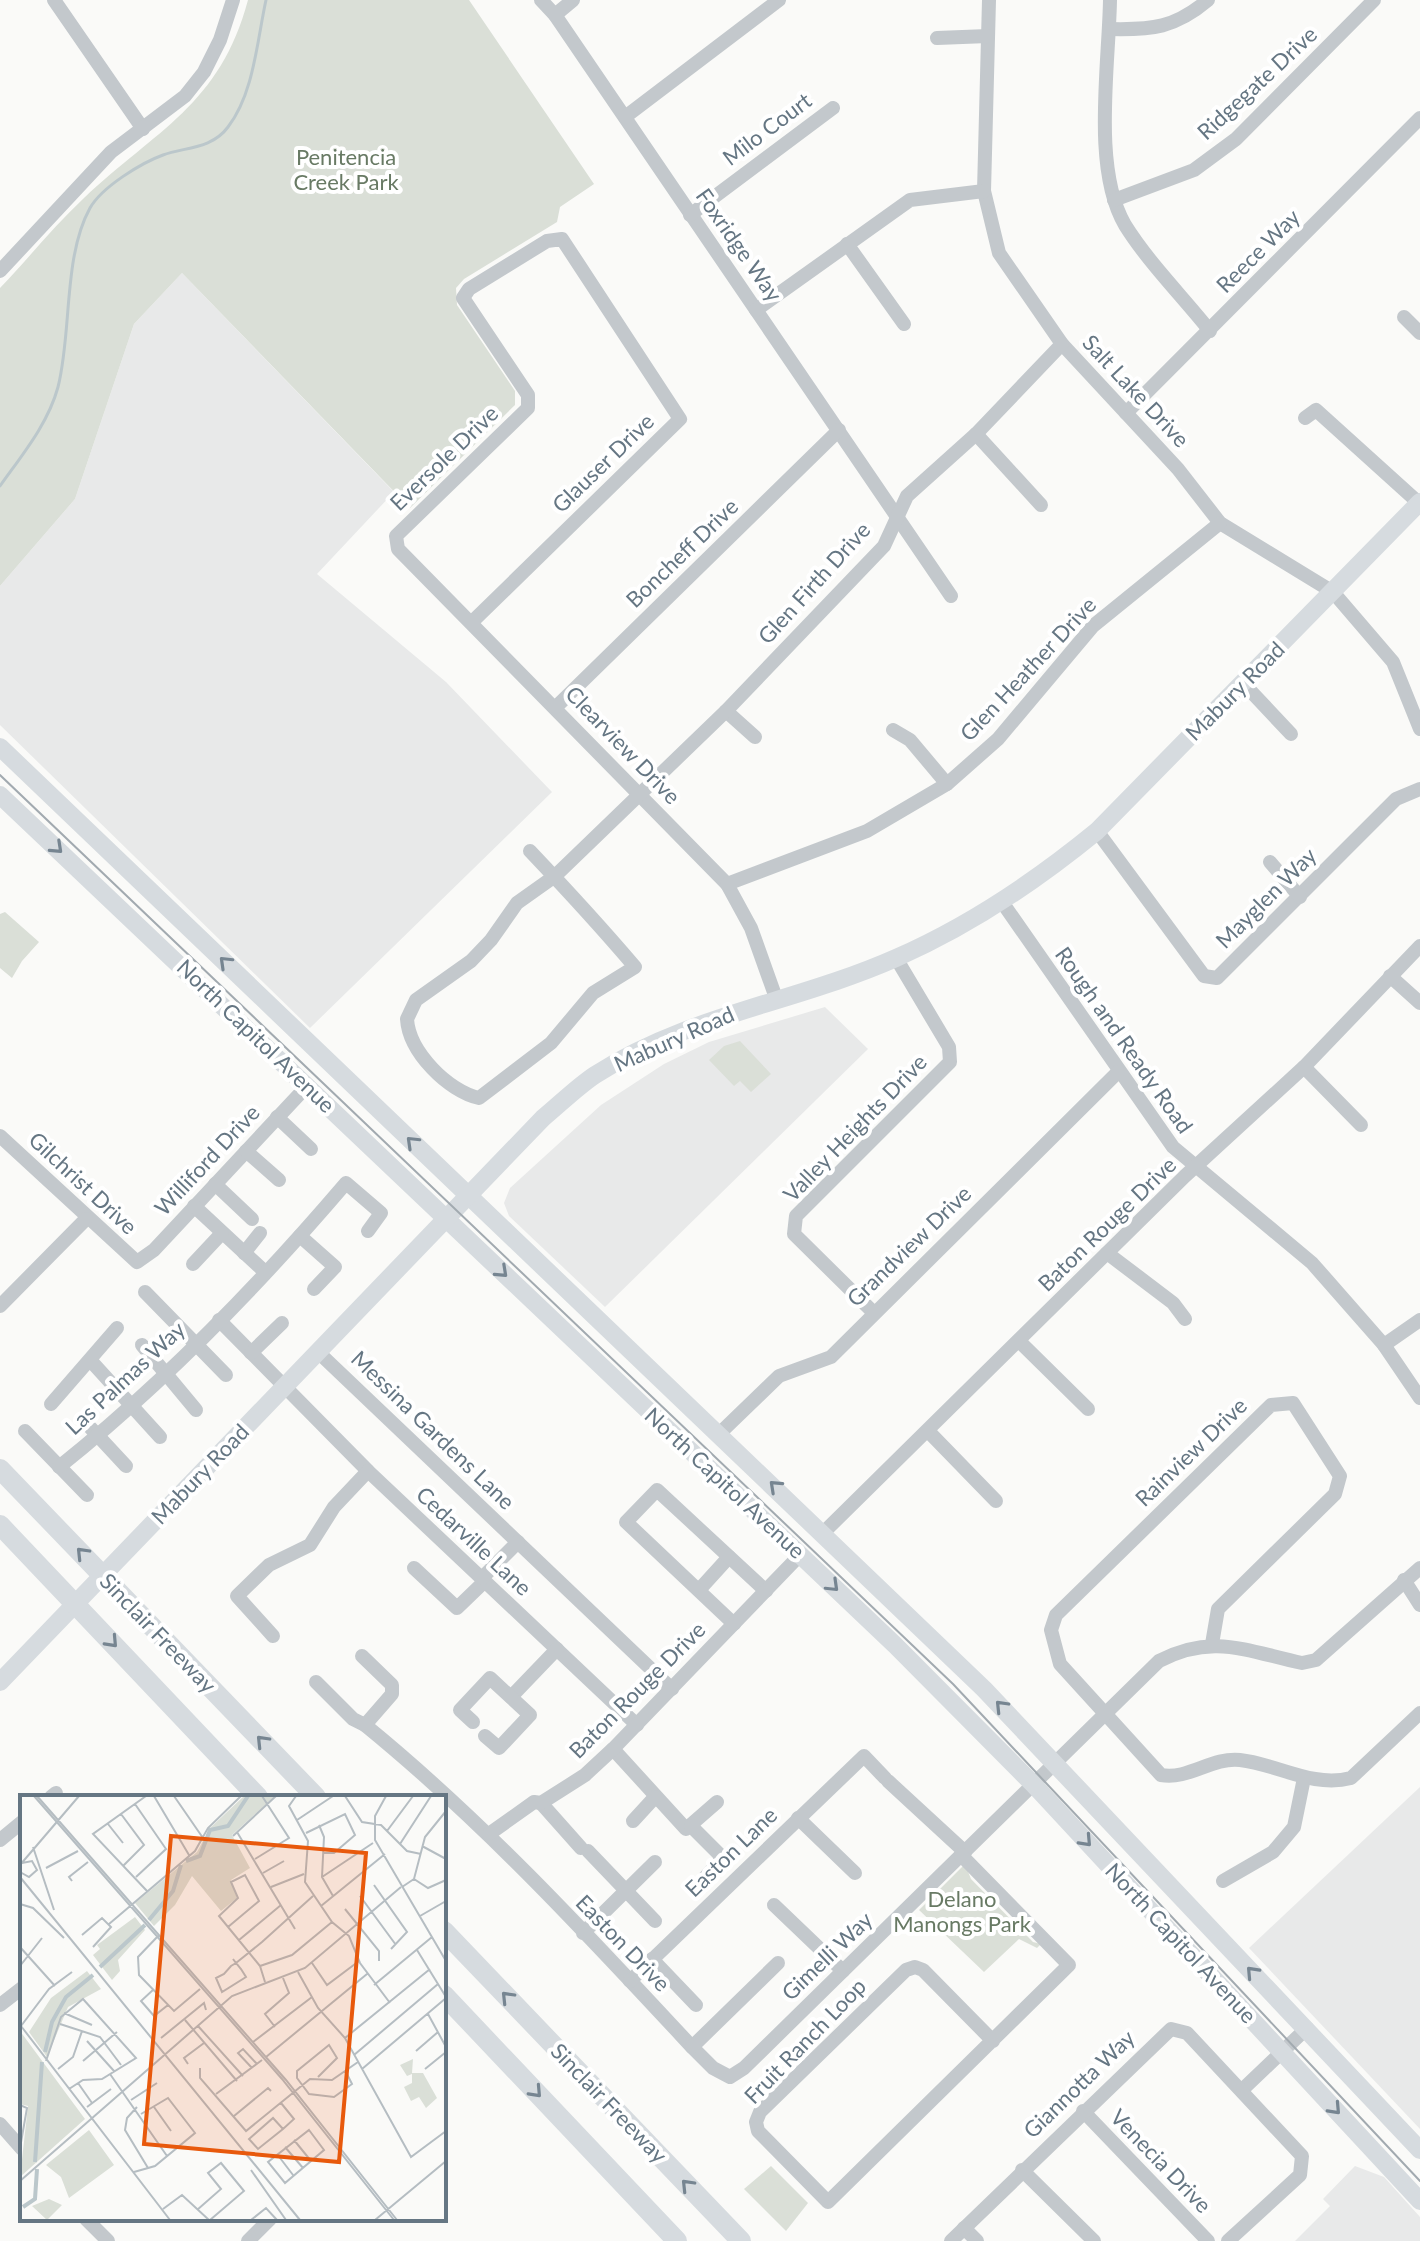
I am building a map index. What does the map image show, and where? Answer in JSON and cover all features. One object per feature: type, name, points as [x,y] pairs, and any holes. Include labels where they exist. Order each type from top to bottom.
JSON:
[{"type":"highway","name":"Sinclair Freeway","points":[[0,1469],[314,1795]]},
{"type":"highway","name":"Sinclair Freeway","points":[[0,1525],[256,1795]]},
{"type":"highway","name":"Sinclair Freeway","points":[[446,1933],[741,2241]]},
{"type":"highway","name":"Sinclair Freeway","points":[[446,1997],[677,2241]]},
{"type":"main road","name":"Mabury Road","points":[[0,1682],[543,1118],[593,1076],[645,1047],[695,1025],[896,958],[1002,902],[1097,831],[1420,503]]},
{"type":"main road","name":"North Capitol Avenue","points":[[0,747],[824,1532],[1056,1762],[1420,2150]]},
{"type":"main road","name":"North Capitol Avenue","points":[[0,795],[800,1555],[1033,1784],[1420,2201]]},
{"type":"street","points":[[54,0],[143,129]]},
{"type":"street","points":[[0,271],[111,152],[185,96],[204,72],[220,40],[233,0]]},
{"type":"street","name":"Foxridge Way","points":[[541,0],[555,15],[951,596]]},
{"type":"street","points":[[555,15],[573,0]]},
{"type":"street","points":[[625,117],[779,0]]},
{"type":"street","name":"Salt Lake Drive","points":[[989,0],[984,191],[999,253],[1062,344],[1178,469],[1220,523],[1333,592],[1393,662],[1420,729]]},
{"type":"street","points":[[1110,0],[1105,169],[1114,200],[1126,225],[1210,331]]},
{"type":"street","points":[[1110,29],[1150,29],[1186,19],[1208,0]]},
{"type":"street","name":"Ridgegate Drive","points":[[1114,200],[1194,170],[1236,139],[1374,0]]},
{"type":"street","points":[[937,38],[988,36]]},
{"type":"street","name":"Milo Court","points":[[690,215],[833,108]]},
{"type":"street","name":"Reece Way","points":[[1126,413],[1420,118]]},
{"type":"street","points":[[756,310],[910,200],[984,191]]},
{"type":"street","name":"Eversole Drive","points":[[398,549],[396,536],[528,408],[528,395],[463,298],[469,289],[547,241],[562,239]]},
{"type":"street","name":"Glauser Drive","points":[[472,622],[680,419],[562,239]]},
{"type":"street","points":[[847,244],[904,324]]},
{"type":"street","points":[[1404,317],[1420,333]]},
{"type":"street","name":"Glen Firth Drive","points":[[555,876],[593,914],[635,967],[593,993],[536,1056],[479,1098],[470,1096],[439,1074],[421,1052],[408,1029],[410,1008],[435,985],[471,961],[491,940],[517,903],[555,876],[726,711],[884,546],[907,496],[976,434],[1062,344]]},
{"type":"street","points":[[1305,418],[1316,410],[1420,503]]},
{"type":"street","name":"Boncheff Drive","points":[[556,707],[839,430]]},
{"type":"street","points":[[976,434],[1041,505]]},
{"type":"street","name":"Glen Heather Drive","points":[[727,884],[867,831],[947,784],[998,739],[1093,626],[1220,523]]},
{"type":"street","name":"Clearview Drive","points":[[398,549],[727,884],[751,928],[776,998]]},
{"type":"street","points":[[1243,683],[1291,734]]},
{"type":"street","points":[[726,711],[755,737]]},
{"type":"street","points":[[893,730],[910,740],[947,784]]},
{"type":"street","name":"Mayglen Way","points":[[1097,831],[1204,976],[1217,978],[1396,799],[1420,789]]},
{"type":"street","points":[[530,851],[555,876]]},
{"type":"street","points":[[1270,862],[1300,897]]},
{"type":"street","name":"Rough and Ready Road","points":[[1002,902],[1163,1136],[1195,1168],[1270,1225],[1312,1263],[1384,1345],[1420,1398]]},
{"type":"street","name":"Baton Rouge Drive","points":[[824,1532],[1107,1253],[1304,1067],[1420,946]]},
{"type":"street","name":"Valley Heights Drive","points":[[873,1312],[794,1234],[794,1224],[796,1216],[950,1062],[949,1047],[896,958]]},
{"type":"street","points":[[1390,976],[1420,1003]]},
{"type":"street","points":[[1304,1067],[1361,1125]]},
{"type":"street","name":"Grandview Drive","points":[[720,1433],[779,1376],[831,1357],[1118,1072]]},
{"type":"street","name":"Williford Drive","points":[[137,1262],[154,1250],[308,1085]]},
{"type":"street","points":[[277,1117],[311,1149]]},
{"type":"street","name":"Gilchrist Drive","points":[[0,1136],[86,1219],[137,1262]]},
{"type":"street","points":[[246,1151],[279,1180]]},
{"type":"street","name":"Las Palmas Way","points":[[59,1467],[92,1430],[133,1406],[167,1375],[300,1236],[346,1183],[381,1213],[368,1231]]},
{"type":"street","points":[[215,1184],[252,1219]]},
{"type":"street","points":[[194,1206],[264,1271]]},
{"type":"street","points":[[0,1306],[86,1219]]},
{"type":"street","points":[[193,1264],[222,1233]]},
{"type":"street","points":[[244,1253],[260,1233]]},
{"type":"street","points":[[300,1236],[335,1267],[314,1289]]},
{"type":"street","points":[[1107,1253],[1173,1303],[1185,1319]]},
{"type":"street","points":[[145,1292],[197,1341],[226,1375]]},
{"type":"street","name":"Las Palmas Way","points":[[219,1320],[284,1386]]},
{"type":"street","points":[[1384,1345],[1420,1320]]},
{"type":"street","points":[[251,1353],[282,1323]]},
{"type":"street","points":[[51,1404],[117,1328]]},
{"type":"street","points":[[1020,1342],[1088,1409]]},
{"type":"street","points":[[142,1345],[196,1410]]},
{"type":"street","name":"Messina Gardens Lane","points":[[317,1351],[672,1689]]},
{"type":"street","points":[[91,1361],[160,1437]]},
{"type":"street","name":"Cedarville Lane","points":[[284,1386],[368,1471],[637,1725]]},
{"type":"street","name":"Rainview Drive","points":[[1105,1715],[1060,1664],[1051,1630],[1056,1615],[1271,1405],[1293,1403],[1340,1476],[1335,1494],[1218,1609],[1212,1644]]},
{"type":"street","points":[[92,1430],[126,1466]]},
{"type":"street","name":"Las Palmas Way","points":[[25,1431],[87,1495]]},
{"type":"street","points":[[928,1431],[996,1501]]},
{"type":"street","points":[[273,1636],[237,1596],[269,1565],[310,1545],[334,1507],[368,1471]]},
{"type":"street","points":[[734,1624],[626,1522],[657,1490],[766,1591]]},
{"type":"street","name":"Messina Gardens Lane","points":[[414,1568],[457,1608],[518,1542]]},
{"type":"street","name":"Baton Rouge Drive","points":[[489,1834],[534,1802],[541,1803],[585,1775],[800,1555]]},
{"type":"street","points":[[699,1590],[729,1557]]},
{"type":"street","points":[[1212,1644],[1302,1663],[1316,1660],[1420,1568]]},
{"type":"street","points":[[1404,1580],[1420,1605]]},
{"type":"street","name":"Gimelli Way","points":[[730,2077],[744,2068],[1159,1661],[1184,1648],[1212,1644]]},
{"type":"street","points":[[511,1697],[557,1649]]},
{"type":"street","points":[[362,1656],[392,1685],[392,1694],[365,1725]]},
{"type":"street","points":[[473,1722],[460,1710],[490,1678],[530,1715],[499,1748],[485,1736]]},
{"type":"street","name":"Easton Drive","points":[[316,1682],[353,1719],[413,1762],[489,1834],[692,2047],[713,2068],[730,2077]]},
{"type":"street","points":[[1105,1715],[1161,1775],[1175,1778],[1220,1760],[1241,1760],[1304,1778],[1339,1781],[1351,1778],[1420,1713]]},
{"type":"street","points":[[613,1749],[686,1829],[717,1802]]},
{"type":"street","name":"Easton Lane","points":[[630,1981],[864,1756],[963,1853]]},
{"type":"street","points":[[1223,1881],[1273,1852],[1294,1827],[1304,1778]]},
{"type":"street","points":[[633,1821],[655,1797]]},
{"type":"street","points":[[541,1803],[655,1921]]},
{"type":"street","points":[[798,1818],[855,1873]]},
{"type":"street","points":[[0,1840],[20,1824]]},
{"type":"street","points":[[691,1826],[723,1858],[699,1884]]},
{"type":"street","points":[[963,1853],[1069,1965],[993,2041]]},
{"type":"street","points":[[583,1933],[655,1862]]},
{"type":"street","points":[[774,1905],[843,1971]]},
{"type":"street","points":[[652,1959],[696,2005]]},
{"type":"street","points":[[692,2047],[778,1963]]},
{"type":"street","name":"Fruit Ranch Loop","points":[[915,1967],[923,1970],[993,2041],[828,2202],[758,2131],[756,2122],[760,2112],[906,1970],[915,1967]]},
{"type":"street","points":[[0,2005],[20,1990]]},
{"type":"street","points":[[1242,2090],[1307,2028]]},
{"type":"street","name":"Giannotta Way","points":[[951,2241],[1171,2029],[1187,2033],[1298,2147],[1304,2166],[1300,2175],[1228,2241]]},
{"type":"street","name":"Venecia Drive","points":[[1083,2111],[1208,2241]]},
{"type":"street","points":[[0,2124],[20,2147]]},
{"type":"street","points":[[1022,2170],[1094,2241]]},
{"type":"street","points":[[88,2221],[108,2241]]},
{"type":"street","points":[[248,2241],[268,2221]]},
{"type":"street","points":[[964,2228],[977,2241]]},
{"type":"shaded area","points":[[182,273],[394,492],[317,574],[446,682],[552,792],[310,1028],[0,725],[0,586],[75,499],[134,324]]},
{"type":"shaded area","points":[[825,1007],[868,1049],[605,1307],[509,1216],[504,1203],[510,1188],[601,1105],[664,1064],[709,1042]]},
{"type":"shaded area","points":[[1420,1787],[1420,2129],[1249,1948]]},
{"type":"shaded area","points":[[1355,2166],[1384,2177],[1420,2217],[1420,2241],[1295,2241],[1330,2206],[1323,2199]]},
{"type":"green space","name":"Penitencia Creek Park","points":[[248,0],[469,0],[594,184],[560,207],[557,222],[464,279],[456,288],[457,305],[515,391],[515,405],[410,508],[182,273],[134,324],[75,499],[0,586],[0,288],[73,209],[203,91],[221,66],[236,36]]},
{"type":"green space","points":[[5,912],[39,942],[12,978],[0,968],[0,914]]},
{"type":"green space","points":[[740,1041],[771,1074],[751,1092],[740,1081],[734,1086],[709,1060],[724,1046]]},
{"type":"green space","name":"Delano Manongs Park","points":[[965,1864],[971,1879],[1033,1942],[1041,1944],[1037,1948],[1019,1939],[984,1972],[919,1910]]},
{"type":"green space","points":[[771,2166],[808,2203],[786,2231],[744,2189]]},
{"type":"waterway","points":[[0,486],[41,426],[54,401],[62,366],[76,249],[90,208],[103,192],[133,170],[163,155],[214,140],[228,127],[249,83],[266,0]]},
{"type":"tram line","points":[[0,775],[953,1684],[1420,2181]]}]
